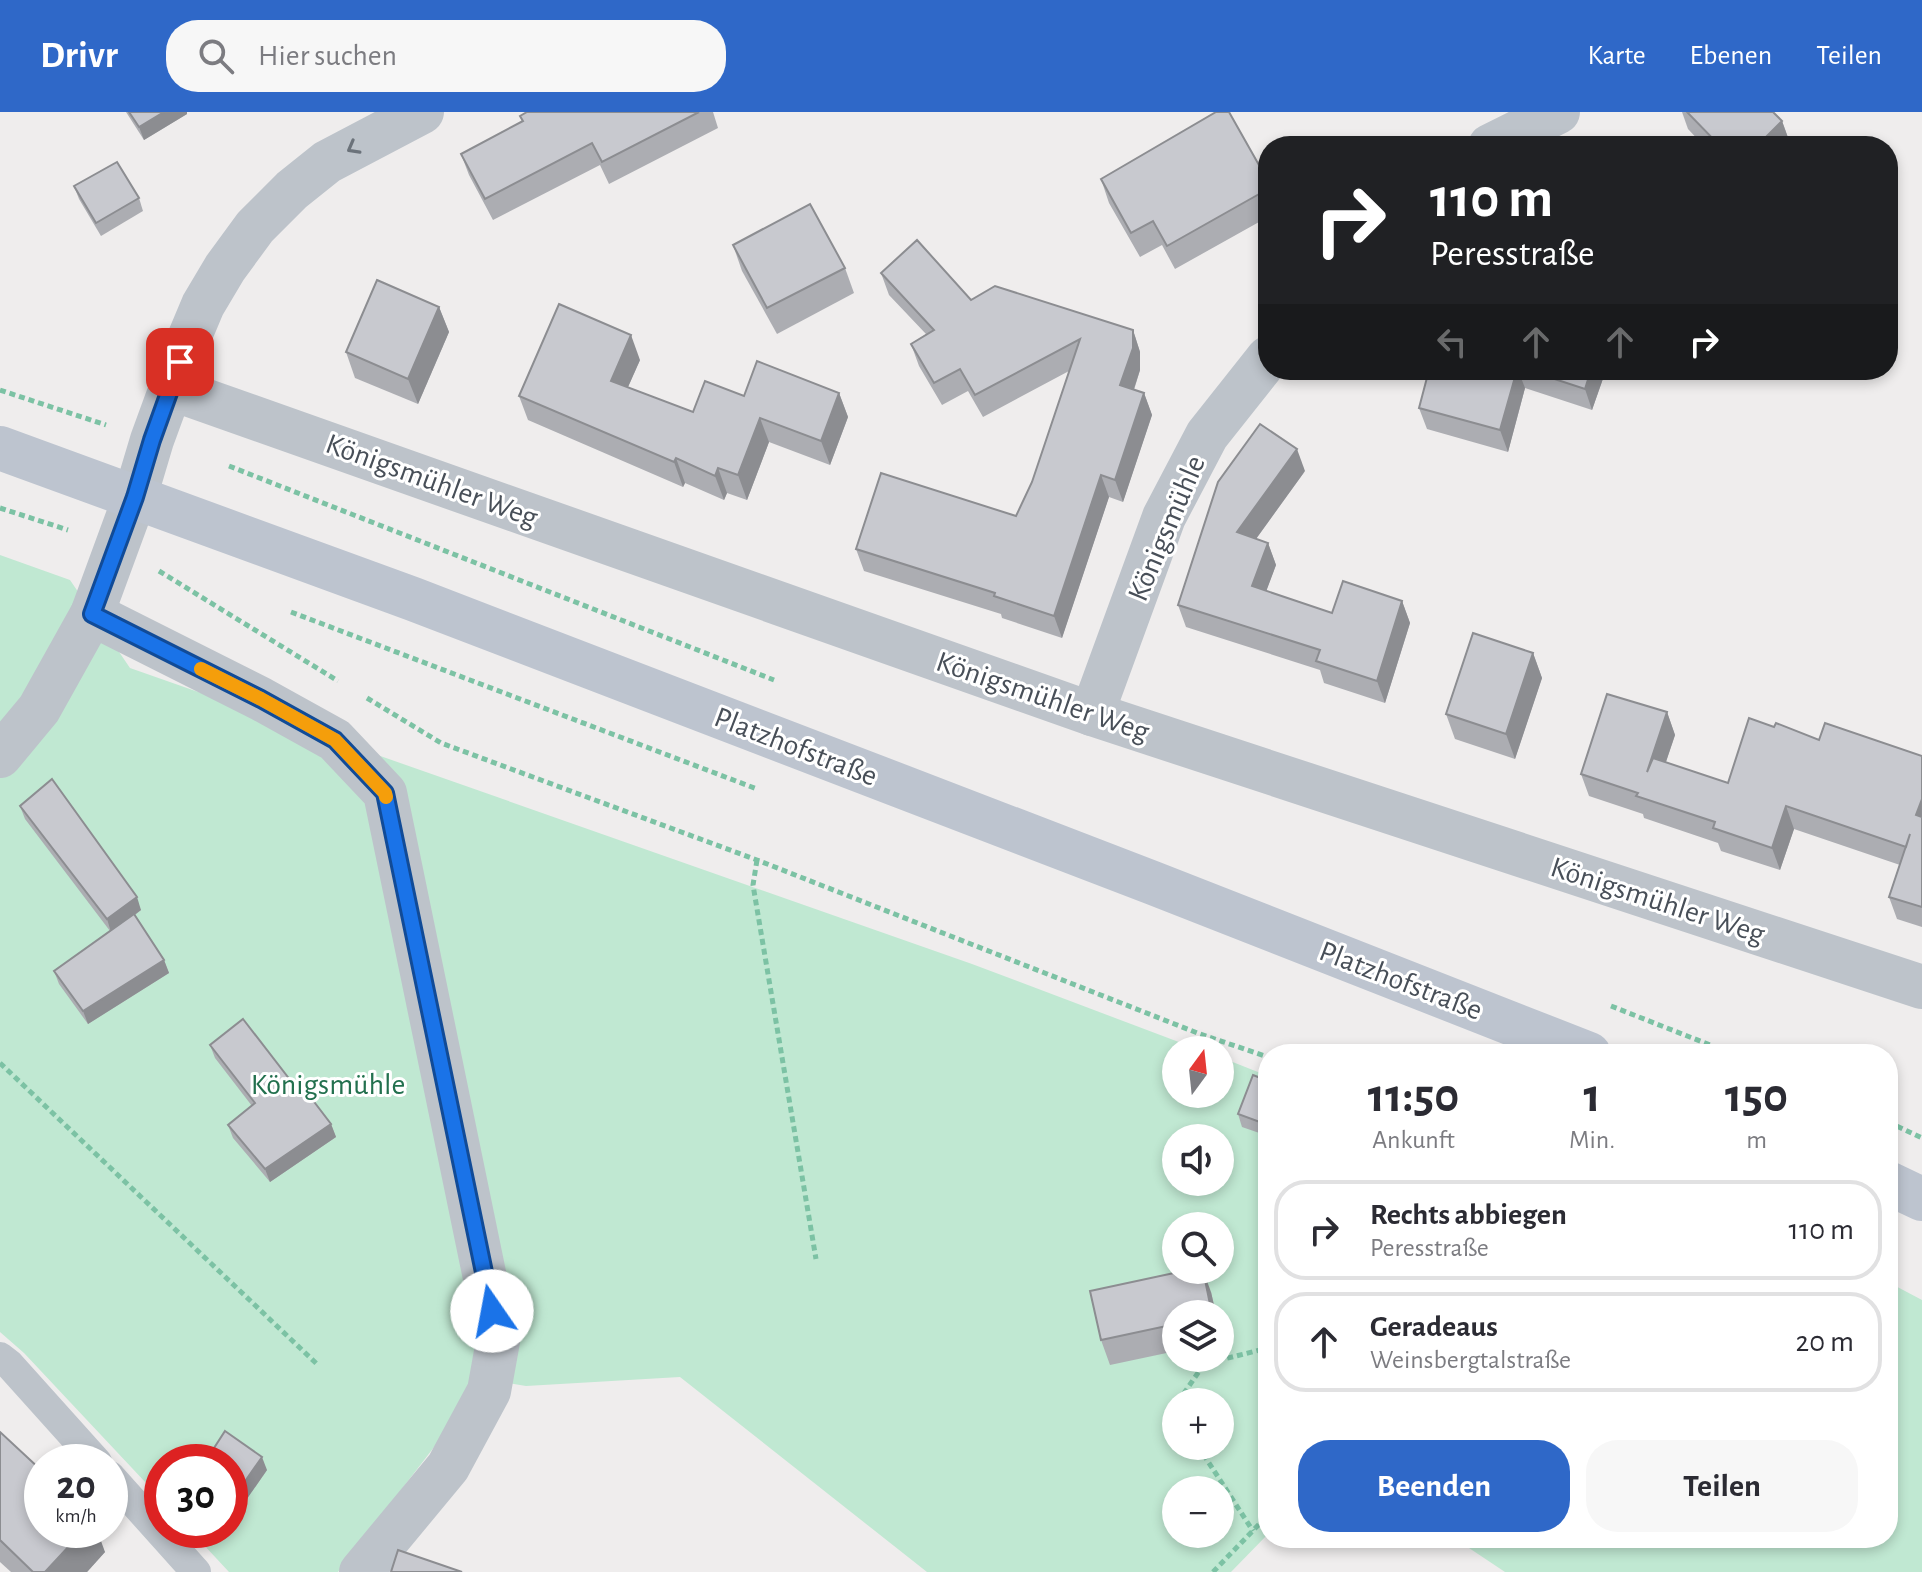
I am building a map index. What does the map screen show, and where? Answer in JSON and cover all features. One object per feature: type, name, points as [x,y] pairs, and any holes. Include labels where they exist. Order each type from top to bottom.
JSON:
[{"type":"main road","name":"Platzhofstraße","points":[[0,448],[435,607],[1564,1044]]},
{"type":"main road","points":[[1898,1188],[1922,1199]]},
{"type":"street","points":[[0,756],[39,709],[92,614],[135,497],[170,388],[203,305],[225,268],[255,227],[292,190],[327,162],[422,112]]},
{"type":"street","points":[[1510,136],[1558,112]]},
{"type":"street","name":"Königsmühle","points":[[1092,714],[1164,517],[1207,435],[1258,371]]},
{"type":"street","name":"Königsmühler Weg","points":[[170,388],[1092,714],[1922,987]]},
{"type":"street","points":[[92,614],[335,740],[385,793],[498,1341],[489,1391],[448,1467],[361,1572]]},
{"type":"lane","points":[[0,1357],[81,1444]]},
{"type":"lane","points":[[128,1496],[196,1572]]},
{"type":"path","points":[[118,546],[347,686]]},
{"type":"path","points":[[360,694],[441,743],[757,860],[1200,1034],[1258,1054]]},
{"type":"path","points":[[757,860],[753,885],[816,1259]]},
{"type":"path","points":[[0,1063],[319,1366]]},
{"type":"path","points":[[1898,1127],[1922,1138]]},
{"type":"path","points":[[1189,1388],[1204,1364],[1258,1350]]},
{"type":"path","points":[[1207,1460],[1253,1531]]},
{"type":"path","points":[[1213,1572],[1258,1526]]},
{"type":"green space","name":"Königsmühle","points":[[0,555],[70,580],[130,668],[972,964],[1163,1036],[1162,1108],[1234,1108],[1234,1063],[1258,1072],[1258,1544],[1231,1572],[927,1572],[680,1377],[526,1386],[476,1378],[461,1412],[338,1572],[229,1572],[207,1548],[248,1548],[248,1444],[144,1444],[144,1481],[128,1464],[128,1444],[109,1444],[24,1353],[0,1332]]},
{"type":"green space","points":[[1898,1287],[1922,1300],[1922,1572],[1505,1572],[1469,1548],[1898,1548]]},
{"type":"building","points":[[129,112],[164,112],[139,127]]},
{"type":"building","points":[[527,112],[699,112],[602,162],[592,143],[485,199],[461,154],[523,121],[520,116]]},
{"type":"building","points":[[1216,112],[1229,112],[1258,163],[1258,195],[1167,246],[1153,221],[1131,233],[1101,179]]},
{"type":"building","points":[[1687,112],[1773,112],[1782,121],[1767,136],[1710,136]]},
{"type":"building","points":[[117,162],[139,198],[96,223],[74,186]]},
{"type":"building","points":[[810,204],[845,268],[767,308],[733,245]]},
{"type":"building","points":[[917,240],[971,300],[995,286],[1133,330],[1133,348],[1120,385],[1144,393],[1115,480],[1101,475],[1054,616],[994,596],[995,593],[856,549],[881,473],[1016,516],[1032,482],[1080,339],[975,395],[960,369],[934,383],[911,344],[934,330],[881,273]]},
{"type":"building","points":[[377,280],[439,307],[408,379],[346,352]]},
{"type":"building","points":[[559,304],[631,335],[611,381],[693,412],[705,381],[744,396],[757,361],[839,393],[821,441],[760,418],[738,475],[718,468],[715,476],[676,458],[674,462],[519,396]]},
{"type":"building","points":[[1426,380],[1514,380],[1500,430],[1419,408]]},
{"type":"building","points":[[1558,380],[1588,380],[1585,389]]},
{"type":"building","points":[[1260,424],[1297,449],[1237,532],[1268,543],[1252,586],[1332,613],[1343,581],[1402,601],[1377,681],[1316,661],[1320,650],[1178,605],[1218,482]]},
{"type":"building","points":[[1473,633],[1533,653],[1506,734],[1446,714]]},
{"type":"building","points":[[1607,694],[1667,712],[1647,772],[1653,758],[1728,783],[1749,718],[1774,727],[1776,723],[1819,740],[1825,723],[1922,756],[1922,799],[1916,815],[1922,817],[1922,907],[1889,897],[1906,847],[1786,806],[1772,848],[1713,828],[1715,822],[1581,774]]},
{"type":"building","points":[[52,779],[137,897],[107,919],[20,806]]},
{"type":"building","points":[[134,914],[164,960],[83,1011],[54,971]]},
{"type":"building","points":[[243,1019],[301,1094],[305,1090],[331,1124],[265,1169],[228,1125],[255,1103],[210,1045]]},
{"type":"building","points":[[1253,1075],[1258,1077],[1258,1121],[1238,1114]]},
{"type":"building","points":[[1162,1276],[1162,1284],[1206,1284],[1209,1300],[1162,1300],[1162,1327],[1101,1340],[1090,1291]]},
{"type":"building","points":[[225,1431],[244,1444],[217,1444]]},
{"type":"building","points":[[0,1432],[24,1454],[24,1548],[67,1548],[45,1572],[33,1572],[0,1540]]},
{"type":"building","points":[[248,1447],[262,1457],[248,1477]]},
{"type":"building","points":[[398,1550],[462,1572],[391,1572]]},
{"type":"slow traffic","points":[[201,669],[335,740],[386,797]]},
{"type":"route","points":[[180,362],[92,614],[335,740],[385,793],[492,1311]]}]
